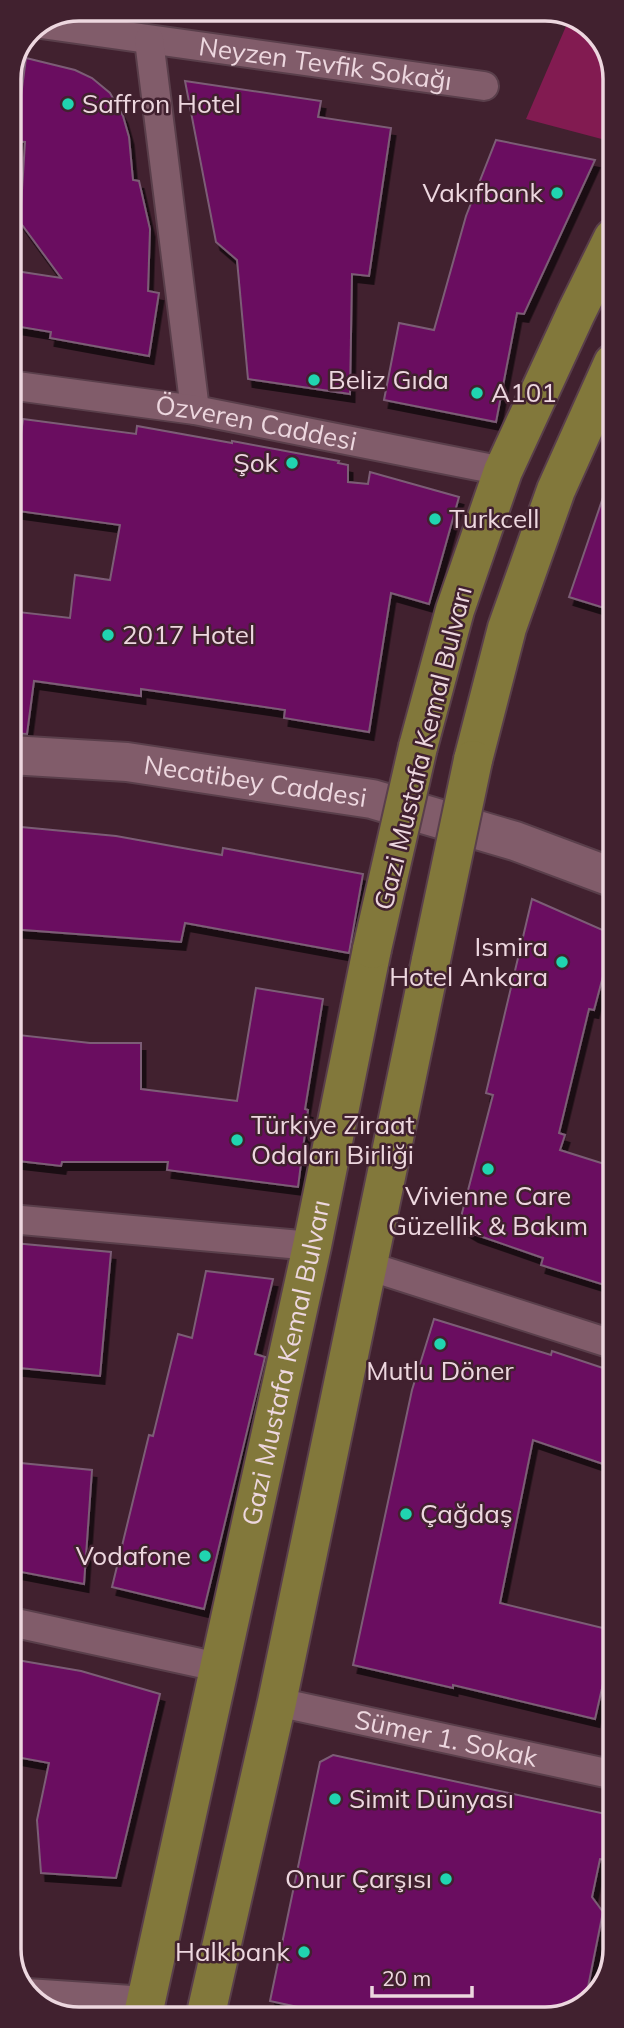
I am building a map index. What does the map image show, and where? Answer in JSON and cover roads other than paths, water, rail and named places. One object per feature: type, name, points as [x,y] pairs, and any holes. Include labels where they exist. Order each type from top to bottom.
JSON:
[{"type":"main road","name":"Gazi Mustafa Kemal Bulvarı","points":[[145,2007],[312,1246],[372,949],[418,747],[455,610],[503,471],[603,258]]},
{"type":"main road","name":"Gazi Mustafa Kemal Bulvarı","points":[[208,2007],[277,1702],[473,760],[507,628],[556,490],[603,385]]},
{"type":"main road","name":"Necatibey Caddesi","points":[[21,756],[127,762],[372,799],[515,841],[603,874]]},
{"type":"street","name":"Neyzen Tevfik Sokağı","points":[[55,26],[484,86]]},
{"type":"street","points":[[149,40],[195,410]]},
{"type":"street","name":"Özveren Caddesi","points":[[21,387],[195,410],[503,471]]},
{"type":"street","points":[[21,1220],[312,1246]]},
{"type":"street","points":[[368,1266],[603,1341]]},
{"type":"street","points":[[21,1624],[218,1667]]},
{"type":"street","name":"Sümer 1. Sokak","points":[[277,1702],[603,1772]]},
{"type":"street","points":[[45,1996],[123,2007]]},
{"type":"place","name":"Saffron Hotel","points":[[68,104]]},
{"type":"place","name":"Vakıfbank","points":[[557,193]]},
{"type":"place","name":"Beliz Gıda","points":[[314,380]]},
{"type":"place","name":"A101","points":[[477,393]]},
{"type":"place","name":"Şok","points":[[292,463]]},
{"type":"place","name":"Turkcell","points":[[435,519]]},
{"type":"place","name":"2017 Hotel","points":[[108,635]]},
{"type":"place","name":"Ismira Hotel Ankara","points":[[562,962]]},
{"type":"place","name":"Türkiye Ziraat Odaları Birliği","points":[[237,1140]]},
{"type":"place","name":"Vivienne Care Güzellik & Bakım","points":[[488,1169]]},
{"type":"place","name":"Mutlu Döner","points":[[440,1344]]},
{"type":"place","name":"Çağdaş","points":[[406,1514]]},
{"type":"place","name":"Vodafone","points":[[205,1556]]},
{"type":"place","name":"Simit Dünyası","points":[[335,1799]]},
{"type":"place","name":"Onur Çarşısı","points":[[446,1879]]},
{"type":"place","name":"Halkbank","points":[[304,1952]]}]
